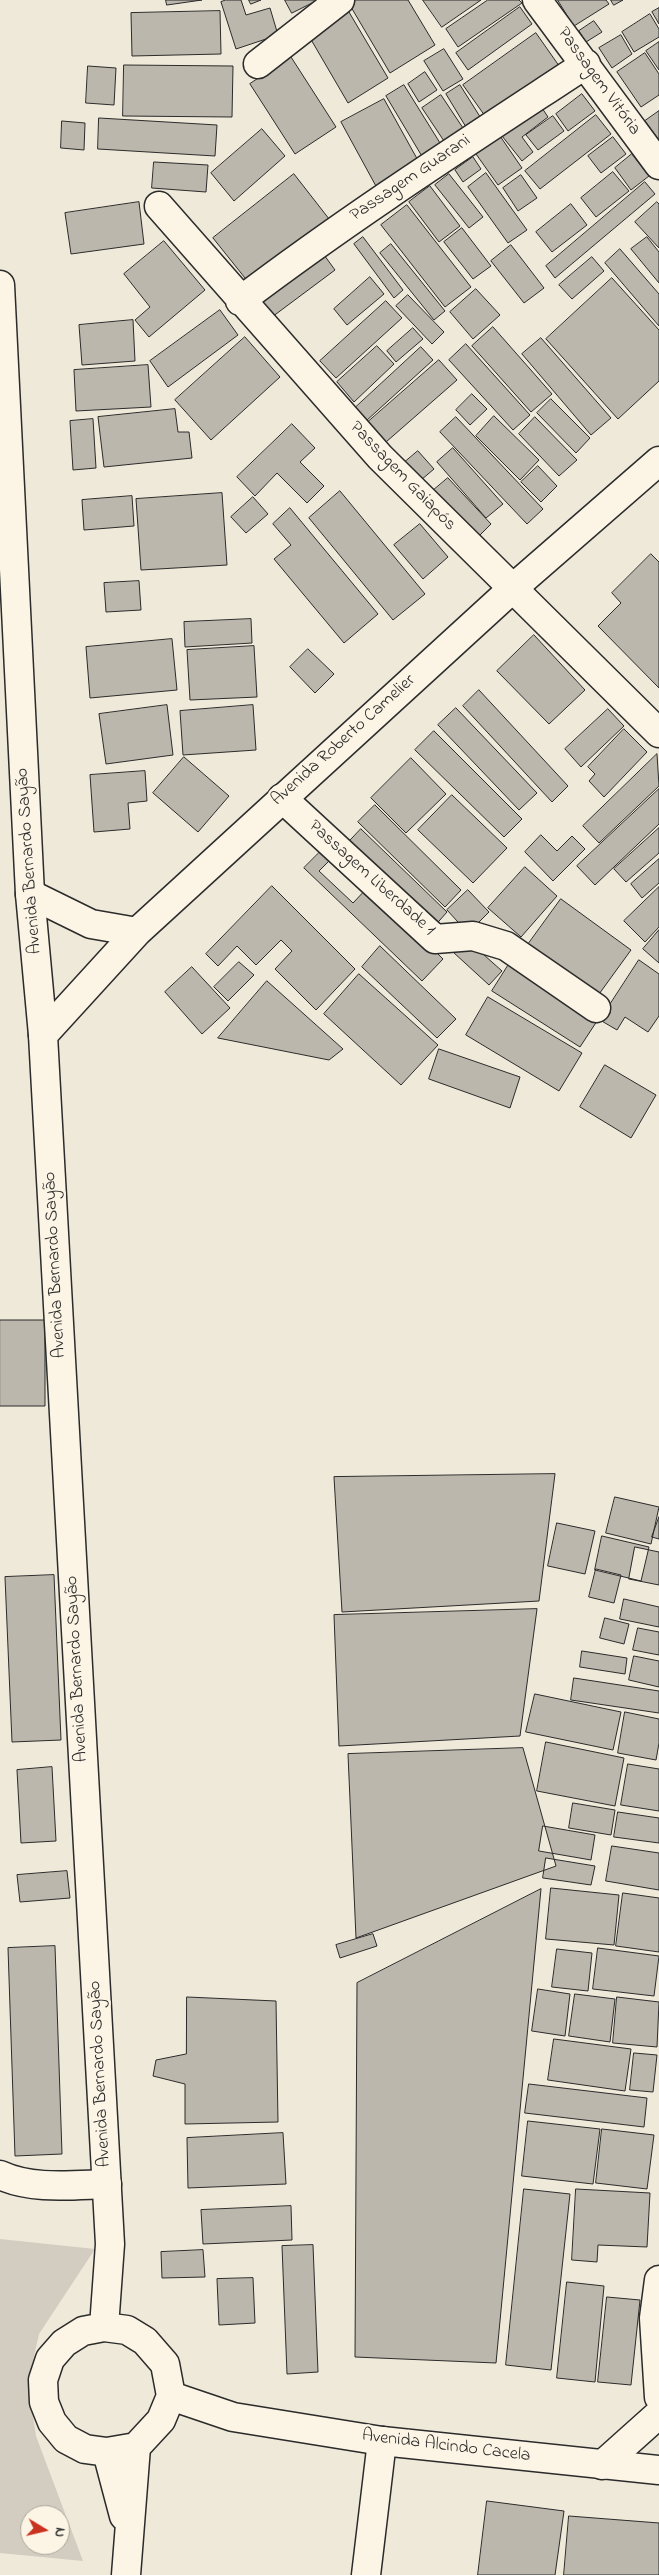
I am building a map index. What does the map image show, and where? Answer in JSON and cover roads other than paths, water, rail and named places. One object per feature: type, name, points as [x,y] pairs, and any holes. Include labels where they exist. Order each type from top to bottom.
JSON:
[{"type":"main road","points":[[258,64],[340,0]]},
{"type":"main road","name":"Passagem Vitória","points":[[537,0],[659,165]]},
{"type":"main road","name":"Passagem Guarani","points":[[240,301],[312,246],[376,202],[586,64]]},
{"type":"main road","name":"Passagem Gaiapós","points":[[159,206],[240,301],[380,457],[659,733]]},
{"type":"main road","name":"Avenida Bernardo Sayão","points":[[0,285],[6,534],[30,894],[43,1035],[116,2328]]},
{"type":"main road","name":"Avenida Roberto Camelier","points":[[43,1035],[137,932],[512,589],[659,461]]},
{"type":"main road","name":"Passagem Liberdade 1","points":[[282,798],[435,939],[472,936],[506,946],[596,1008]]},
{"type":"main road","points":[[30,894],[91,924],[137,932]]},
{"type":"main road","points":[[0,2175],[14,2181],[57,2186],[107,2184]]},
{"type":"main road","points":[[659,2280],[654,2318],[659,2397]]},
{"type":"main road","points":[[126,2575],[136,2447],[166,2408],[165,2364],[144,2341],[116,2328],[83,2331],[64,2342],[50,2359],[43,2380],[44,2402],[52,2422],[66,2439],[86,2449],[107,2452],[136,2447]]},
{"type":"main road","name":"Avenida Alcindo Cacela","points":[[166,2408],[233,2416],[382,2441],[659,2470]]},
{"type":"main road","points":[[602,2464],[659,2414]]},
{"type":"main road","points":[[366,2575],[382,2441]]},
{"type":"main road","points":[[107,2452],[129,2534]]}]
